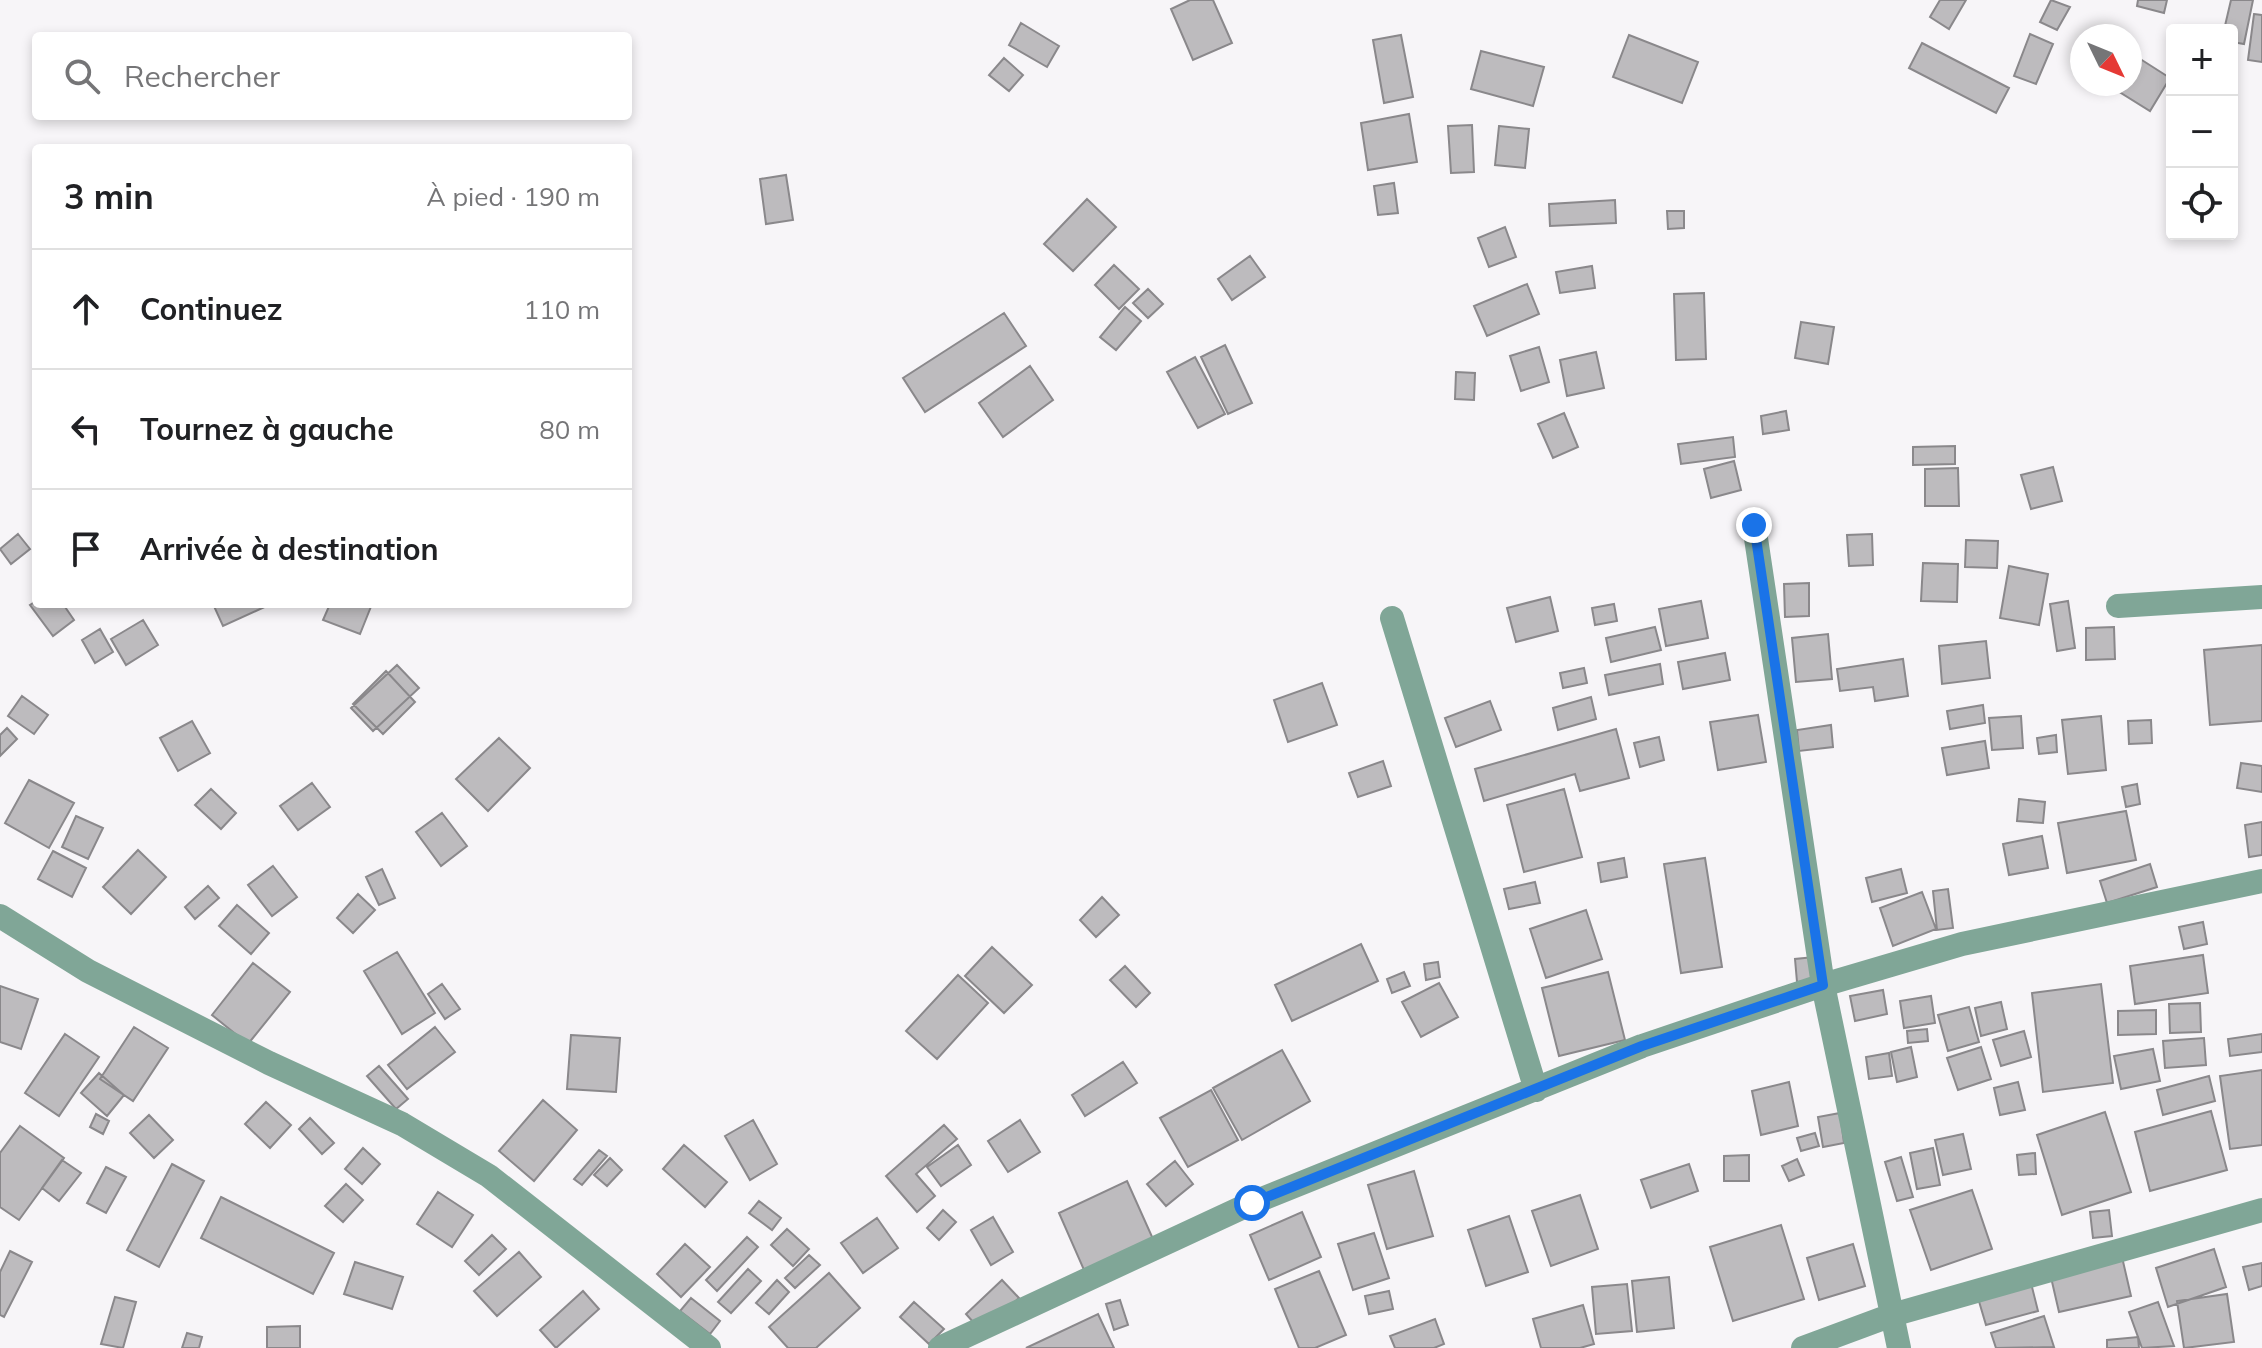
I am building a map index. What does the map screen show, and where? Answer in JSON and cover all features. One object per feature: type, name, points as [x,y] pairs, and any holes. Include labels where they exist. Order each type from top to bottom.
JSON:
[{"type":"street","points":[[1754,525],[1823,985],[1899,1348]]},
{"type":"street","points":[[2118,606],[2262,597]]},
{"type":"street","points":[[1392,618],[1536,1090]]},
{"type":"street","points":[[940,1348],[989,1338],[1252,1203],[1642,1046],[1823,985],[1962,944],[2262,881]]},
{"type":"street","points":[[0,916],[88,971],[269,1063],[402,1124],[489,1176],[709,1348]]},
{"type":"street","points":[[1803,1348],[1892,1315],[2262,1210]]},
{"type":"building","points":[[1190,0],[1213,0],[1232,43],[1193,60],[1171,9]]},
{"type":"building","points":[[1940,0],[1966,0],[1949,29],[1930,17]]},
{"type":"building","points":[[2051,0],[2070,7],[2057,30],[2040,22]]},
{"type":"building","points":[[2138,0],[2167,0],[2164,13],[2137,6]]},
{"type":"building","points":[[2231,0],[2253,0],[2244,44],[2238,43],[2238,24],[2225,24]]},
{"type":"building","points":[[2254,14],[2262,15],[2262,62],[2248,60]]},
{"type":"building","points":[[1021,23],[1059,46],[1047,67],[1009,45]]},
{"type":"building","points":[[2030,34],[2053,44],[2036,84],[2014,76]]},
{"type":"building","points":[[1401,35],[1413,97],[1384,103],[1373,40]]},
{"type":"building","points":[[1629,35],[1698,62],[1682,103],[1613,77]]},
{"type":"building","points":[[1922,43],[2009,88],[1996,113],[1909,68]]},
{"type":"building","points":[[1481,51],[1544,67],[1533,106],[1471,89]]},
{"type":"building","points":[[1004,58],[1023,75],[1009,91],[989,75]]},
{"type":"building","points":[[2142,60],[2166,75],[2166,85],[2150,111],[2126,96],[2142,96]]},
{"type":"building","points":[[1409,114],[1417,162],[1368,170],[1361,123]]},
{"type":"building","points":[[1472,125],[1474,172],[1451,173],[1448,126]]},
{"type":"building","points":[[1499,126],[1529,129],[1525,168],[1495,165]]},
{"type":"building","points":[[786,175],[793,220],[766,224],[760,179]]},
{"type":"building","points":[[1394,183],[1398,213],[1378,215],[1374,186]]},
{"type":"building","points":[[1087,199],[1116,227],[1073,271],[1044,244]]},
{"type":"building","points":[[1615,200],[1616,223],[1550,226],[1549,204]]},
{"type":"building","points":[[1667,211],[1684,211],[1684,228],[1668,229]]},
{"type":"building","points":[[1505,227],[1516,257],[1489,267],[1478,238]]},
{"type":"building","points":[[1250,256],[1265,277],[1232,300],[1218,279]]},
{"type":"building","points":[[1114,265],[1139,289],[1119,309],[1095,285]]},
{"type":"building","points":[[1592,266],[1595,288],[1560,293],[1556,272]]},
{"type":"building","points":[[1527,284],[1539,314],[1487,336],[1474,306]]},
{"type":"building","points":[[1148,289],[1163,304],[1148,318],[1133,303]]},
{"type":"building","points":[[1704,293],[1706,359],[1676,360],[1674,294]]},
{"type":"building","points":[[1125,307],[1141,321],[1116,350],[1100,337]]},
{"type":"building","points":[[1004,313],[1026,346],[925,412],[903,378]]},
{"type":"building","points":[[1801,322],[1834,327],[1828,364],[1795,358]]},
{"type":"building","points":[[1225,345],[1252,403],[1228,414],[1201,357]]},
{"type":"building","points":[[1539,347],[1549,382],[1521,391],[1510,356]]},
{"type":"building","points":[[1596,352],[1604,388],[1567,396],[1560,360]]},
{"type":"building","points":[[1195,357],[1225,414],[1198,428],[1167,372]]},
{"type":"building","points":[[1030,366],[1053,400],[1003,437],[979,403]]},
{"type":"building","points":[[1456,372],[1475,373],[1474,400],[1455,399]]},
{"type":"building","points":[[1786,411],[1789,430],[1763,434],[1761,416]]},
{"type":"building","points":[[1564,413],[1578,447],[1553,458],[1538,424]]},
{"type":"building","points":[[1733,437],[1735,457],[1681,464],[1678,444]]},
{"type":"building","points":[[1955,446],[1955,464],[1913,465],[1913,447]]},
{"type":"building","points":[[1734,461],[1741,490],[1711,498],[1704,469]]},
{"type":"building","points":[[2053,467],[2062,501],[2031,509],[2021,475]]},
{"type":"building","points":[[1958,468],[1959,506],[1925,506],[1925,469]]},
{"type":"building","points":[[18,534],[30,549],[11,564],[0,549]]},
{"type":"building","points":[[1872,534],[1873,565],[1849,566],[1847,535]]},
{"type":"building","points":[[1966,540],[1998,541],[1997,568],[1965,567]]},
{"type":"building","points":[[1923,563],[1958,564],[1957,602],[1921,601]]},
{"type":"building","points":[[2009,566],[2048,574],[2039,625],[2000,618]]},
{"type":"building","points":[[1809,583],[1809,616],[1785,617],[1784,584]]},
{"type":"building","points":[[1550,597],[1558,631],[1516,642],[1507,608]]},
{"type":"building","points":[[1701,601],[1708,638],[1666,646],[1659,609]]},
{"type":"building","points":[[2068,601],[2075,648],[2057,651],[2050,604]]},
{"type":"building","points":[[1614,604],[1617,621],[1595,625],[1592,608]]},
{"type":"building","points":[[32,608],[66,608],[74,620],[53,636]]},
{"type":"building","points":[[215,608],[262,608],[223,626]]},
{"type":"building","points":[[328,608],[370,608],[360,634],[323,620]]},
{"type":"building","points":[[143,620],[158,645],[126,665],[111,639]]},
{"type":"building","points":[[1655,627],[1661,650],[1611,662],[1606,638]]},
{"type":"building","points":[[2114,627],[2115,659],[2086,660],[2086,628]]},
{"type":"building","points":[[100,629],[113,652],[95,663],[82,640]]},
{"type":"building","points":[[1828,634],[1832,679],[1796,682],[1792,638]]},
{"type":"building","points":[[1986,641],[1990,678],[1942,684],[1939,646]]},
{"type":"building","points":[[2262,645],[2262,721],[2210,725],[2204,650]]},
{"type":"building","points":[[1725,653],[1730,680],[1683,689],[1678,662]]},
{"type":"building","points":[[1903,659],[1908,696],[1875,701],[1873,687],[1840,691],[1837,669]]},
{"type":"building","points":[[1660,664],[1663,684],[1609,695],[1605,675]]},
{"type":"building","points":[[397,665],[419,688],[373,731],[351,708]]},
{"type":"building","points":[[1584,668],[1587,683],[1563,688],[1560,673]]},
{"type":"building","points":[[386,671],[415,702],[383,734],[353,704]]},
{"type":"building","points":[[1322,683],[1337,725],[1288,742],[1274,700]]},
{"type":"building","points":[[22,696],[48,715],[34,734],[8,716]]},
{"type":"building","points":[[1591,697],[1596,719],[1558,730],[1553,708]]},
{"type":"building","points":[[1490,701],[1501,730],[1456,747],[1445,718]]},
{"type":"building","points":[[1983,705],[1985,723],[1950,729],[1947,711]]},
{"type":"building","points":[[1758,715],[1766,762],[1718,770],[1710,722]]},
{"type":"building","points":[[2021,716],[2023,748],[1992,750],[1989,718]]},
{"type":"building","points":[[2101,716],[2106,770],[2068,774],[2062,720]]},
{"type":"building","points":[[2151,720],[2152,743],[2129,744],[2128,721]]},
{"type":"building","points":[[192,721],[210,753],[178,771],[160,738]]},
{"type":"building","points":[[1831,725],[1833,747],[1799,751],[1797,730]]},
{"type":"building","points":[[7,728],[17,739],[0,756],[0,735]]},
{"type":"building","points":[[1616,729],[1629,778],[1580,791],[1575,774],[1484,801],[1475,769]]},
{"type":"building","points":[[2056,735],[2057,752],[2039,754],[2037,738]]},
{"type":"building","points":[[1659,737],[1664,760],[1640,767],[1634,743]]},
{"type":"building","points":[[499,738],[530,768],[488,811],[456,779]]},
{"type":"building","points":[[1985,741],[1989,768],[1947,775],[1942,748]]},
{"type":"building","points":[[1383,761],[1391,786],[1358,797],[1349,773]]},
{"type":"building","points":[[2241,763],[2262,766],[2262,792],[2237,788]]},
{"type":"building","points":[[29,780],[74,803],[49,848],[5,823]]},
{"type":"building","points":[[312,783],[330,807],[298,830],[280,806]]},
{"type":"building","points":[[2137,784],[2140,804],[2126,807],[2122,787]]},
{"type":"building","points":[[211,789],[236,813],[221,829],[195,805]]},
{"type":"building","points":[[1564,789],[1582,857],[1524,872],[1507,805]]},
{"type":"building","points":[[2019,799],[2045,802],[2043,823],[2017,821]]},
{"type":"building","points":[[2126,811],[2136,860],[2067,873],[2058,823]]},
{"type":"building","points":[[442,813],[467,846],[441,866],[416,832]]},
{"type":"building","points":[[76,816],[103,828],[88,859],[62,847]]},
{"type":"building","points":[[2262,822],[2262,855],[2249,857],[2245,825]]},
{"type":"building","points":[[2042,836],[2048,868],[2009,875],[2003,844]]},
{"type":"building","points":[[138,850],[166,877],[131,914],[103,887]]},
{"type":"building","points":[[53,851],[86,868],[72,897],[38,879]]},
{"type":"building","points":[[1624,858],[1627,877],[1601,882],[1598,863]]},
{"type":"building","points":[[1705,858],[1722,967],[1681,973],[1664,864]]},
{"type":"building","points":[[2150,864],[2157,887],[2107,903],[2100,881]]},
{"type":"building","points":[[273,866],[297,897],[272,916],[248,885]]},
{"type":"building","points":[[382,869],[395,898],[379,905],[366,877]]},
{"type":"building","points":[[1901,869],[1907,893],[1872,902],[1866,878]]},
{"type":"building","points":[[1535,882],[1540,903],[1509,909],[1504,889]]},
{"type":"building","points":[[208,886],[219,898],[195,919],[185,907]]},
{"type":"building","points":[[1948,889],[1953,928],[1937,930],[1933,891]]},
{"type":"building","points":[[1922,892],[1936,929],[1893,946],[1880,908]]},
{"type":"building","points":[[358,894],[375,910],[353,933],[337,918]]},
{"type":"building","points":[[1102,897],[1119,915],[1096,937],[1080,920]]},
{"type":"building","points":[[237,905],[269,933],[251,954],[219,926]]},
{"type":"building","points":[[1586,910],[1602,959],[1546,978],[1530,929]]},
{"type":"building","points":[[2203,922],[2207,944],[2184,949],[2179,927]]},
{"type":"building","points":[[1361,944],[1378,981],[1292,1021],[1275,985]]},
{"type":"building","points":[[992,947],[1032,985],[1004,1013],[965,976]]},
{"type":"building","points":[[397,952],[435,1013],[402,1034],[364,971]]},
{"type":"building","points":[[2203,955],[2208,993],[2135,1004],[2130,966]]},
{"type":"building","points":[[1814,957],[1816,980],[1797,982],[1795,959]]},
{"type":"building","points":[[1438,962],[1440,977],[1426,980],[1424,964]]},
{"type":"building","points":[[253,963],[290,992],[248,1044],[212,1015]]},
{"type":"building","points":[[1125,966],[1150,993],[1136,1007],[1110,980]]},
{"type":"building","points":[[1404,972],[1410,986],[1392,993],[1387,979]]},
{"type":"building","points":[[1608,972],[1625,1040],[1559,1056],[1542,988]]},
{"type":"building","points":[[958,975],[988,1003],[937,1059],[906,1031]]},
{"type":"building","points":[[1439,983],[1458,1017],[1421,1037],[1402,1002]]},
{"type":"building","points":[[442,984],[460,1009],[445,1019],[428,994]]},
{"type":"building","points":[[2101,984],[2113,1083],[2043,1092],[2032,993]]},
{"type":"building","points":[[0,986],[38,999],[21,1049],[0,1042]]},
{"type":"building","points":[[1883,990],[1887,1014],[1855,1021],[1850,996]]},
{"type":"building","points":[[1931,996],[1935,1023],[1904,1028],[1900,1001]]},
{"type":"building","points":[[2001,1002],[2007,1029],[1981,1036],[1975,1008]]},
{"type":"building","points":[[2200,1003],[2201,1032],[2170,1033],[2169,1004]]},
{"type":"building","points":[[1969,1007],[1979,1042],[1948,1051],[1938,1015]]},
{"type":"building","points":[[2156,1010],[2156,1034],[2118,1035],[2118,1011]]},
{"type":"building","points":[[134,1027],[168,1048],[133,1101],[100,1079]]},
{"type":"building","points":[[435,1027],[455,1052],[407,1089],[388,1065]]},
{"type":"building","points":[[1927,1029],[1928,1041],[1908,1043],[1907,1031]]},
{"type":"building","points":[[2024,1031],[2031,1057],[2001,1066],[1993,1040]]},
{"type":"building","points":[[65,1034],[99,1057],[59,1116],[25,1093]]},
{"type":"building","points":[[2262,1034],[2262,1052],[2230,1056],[2228,1039]]},
{"type":"building","points":[[571,1035],[620,1038],[616,1092],[567,1089]]},
{"type":"building","points":[[2204,1038],[2206,1065],[2165,1068],[2163,1041]]},
{"type":"building","points":[[1911,1047],[1917,1077],[1897,1082],[1891,1052]]},
{"type":"building","points":[[1981,1047],[1991,1079],[1958,1090],[1947,1058]]},
{"type":"building","points":[[2153,1049],[2160,1081],[2121,1089],[2114,1056]]},
{"type":"building","points":[[1282,1050],[1310,1101],[1242,1140],[1213,1088]]},
{"type":"building","points":[[1889,1053],[1892,1076],[1869,1079],[1866,1057]]},
{"type":"building","points":[[1123,1062],[1137,1083],[1085,1116],[1072,1095]]},
{"type":"building","points":[[379,1066],[408,1099],[396,1109],[367,1076]]},
{"type":"building","points":[[2262,1070],[2262,1145],[2230,1149],[2220,1076]]},
{"type":"building","points":[[99,1073],[124,1095],[107,1116],[81,1093]]},
{"type":"building","points":[[2209,1076],[2215,1101],[2163,1115],[2157,1090]]},
{"type":"building","points":[[1789,1082],[1798,1126],[1761,1135],[1752,1091]]},
{"type":"building","points":[[2018,1082],[2025,1110],[2000,1115],[1994,1088]]},
{"type":"building","points":[[1211,1090],[1238,1140],[1188,1167],[1160,1118]]},
{"type":"building","points":[[543,1100],[577,1130],[534,1181],[499,1151]]},
{"type":"building","points":[[266,1102],[291,1125],[270,1148],[245,1124]]},
{"type":"building","points":[[2211,1111],[2227,1170],[2150,1191],[2135,1132]]},
{"type":"building","points":[[2105,1112],[2131,1192],[2062,1215],[2037,1135]]},
{"type":"building","points":[[1840,1113],[1844,1143],[1823,1147],[1818,1117]]},
{"type":"building","points":[[96,1114],[109,1121],[103,1134],[90,1127]]},
{"type":"building","points":[[149,1115],[173,1140],[154,1158],[130,1133]]},
{"type":"building","points":[[310,1118],[334,1143],[322,1154],[299,1129]]},
{"type":"building","points":[[753,1120],[777,1164],[750,1180],[725,1136]]},
{"type":"building","points":[[1020,1120],[1040,1152],[1008,1172],[988,1141]]},
{"type":"building","points":[[944,1125],[957,1139],[916,1174],[935,1196],[917,1212],[886,1176]]},
{"type":"building","points":[[20,1126],[64,1158],[19,1220],[0,1207],[0,1153]]},
{"type":"building","points":[[1815,1133],[1819,1146],[1801,1151],[1797,1138]]},
{"type":"building","points":[[1963,1134],[1971,1169],[1943,1175],[1935,1140]]},
{"type":"building","points":[[684,1145],[727,1182],[705,1207],[663,1169]]},
{"type":"building","points":[[958,1145],[971,1165],[941,1186],[927,1167]]},
{"type":"building","points":[[363,1148],[380,1164],[362,1184],[345,1169]]},
{"type":"building","points":[[1933,1148],[1940,1185],[1917,1189],[1910,1153]]},
{"type":"building","points":[[599,1150],[607,1156],[582,1185],[574,1179]]},
{"type":"building","points":[[2035,1153],[2036,1174],[2019,1175],[2017,1155]]},
{"type":"building","points":[[1749,1155],[1749,1181],[1724,1181],[1724,1156]]},
{"type":"building","points":[[1901,1157],[1913,1197],[1897,1201],[1885,1162]]},
{"type":"building","points":[[610,1158],[622,1170],[607,1186],[594,1175]]},
{"type":"building","points":[[1797,1159],[1804,1175],[1789,1181],[1782,1166]]},
{"type":"building","points":[[62,1160],[81,1173],[59,1201],[42,1188]]},
{"type":"building","points":[[1175,1161],[1193,1184],[1166,1206],[1147,1184]]},
{"type":"building","points":[[172,1164],[204,1181],[159,1267],[127,1250]]},
{"type":"building","points":[[1689,1164],[1698,1191],[1651,1208],[1641,1180]]},
{"type":"building","points":[[106,1167],[126,1177],[106,1213],[87,1203]]},
{"type":"building","points":[[1414,1171],[1433,1236],[1387,1249],[1368,1185]]},
{"type":"building","points":[[1127,1181],[1153,1239],[1084,1270],[1059,1213]]},
{"type":"building","points":[[346,1184],[363,1200],[343,1222],[325,1206]]},
{"type":"building","points":[[1972,1190],[1992,1249],[1931,1270],[1910,1210]]},
{"type":"building","points":[[438,1192],[473,1215],[452,1247],[417,1224]]},
{"type":"building","points":[[1580,1195],[1598,1249],[1551,1266],[1532,1211]]},
{"type":"building","points":[[221,1197],[334,1253],[313,1294],[201,1238]]},
{"type":"building","points":[[759,1201],[781,1218],[772,1230],[749,1213]]},
{"type":"building","points":[[943,1210],[956,1222],[939,1240],[927,1228]]},
{"type":"building","points":[[2109,1210],[2112,1236],[2093,1238],[2090,1212]]},
{"type":"building","points":[[1302,1212],[1321,1257],[1269,1280],[1250,1235]]},
{"type":"building","points":[[1509,1216],[1528,1272],[1486,1286],[1468,1230]]},
{"type":"building","points":[[993,1217],[1013,1252],[991,1265],[971,1230]]},
{"type":"building","points":[[877,1218],[898,1248],[863,1273],[841,1243]]},
{"type":"building","points":[[1781,1225],[1804,1299],[1733,1321],[1710,1247]]},
{"type":"building","points":[[787,1229],[809,1249],[793,1266],[771,1245]]},
{"type":"building","points":[[1374,1233],[1389,1278],[1353,1290],[1338,1244]]},
{"type":"building","points":[[492,1235],[506,1249],[479,1275],[465,1261]]},
{"type":"building","points":[[747,1237],[758,1247],[717,1291],[706,1280]]},
{"type":"building","points":[[685,1244],[710,1267],[681,1297],[657,1274]]},
{"type":"building","points":[[1853,1244],[1865,1286],[1819,1300],[1807,1258]]},
{"type":"building","points":[[2214,1249],[2226,1287],[2168,1307],[2156,1268]]},
{"type":"building","points":[[10,1251],[32,1262],[4,1317],[0,1315],[0,1272]]},
{"type":"building","points":[[519,1252],[541,1277],[497,1316],[474,1291]]},
{"type":"building","points":[[809,1255],[820,1265],[795,1288],[785,1278]]},
{"type":"building","points":[[2122,1257],[2131,1296],[2059,1312],[2050,1273]]},
{"type":"building","points":[[355,1262],[403,1277],[392,1309],[344,1294]]},
{"type":"building","points":[[2262,1263],[2262,1286],[2249,1290],[2243,1267]]},
{"type":"building","points":[[748,1269],[761,1281],[731,1313],[718,1302]]},
{"type":"building","points":[[1319,1271],[1346,1335],[1315,1348],[1299,1348],[1275,1289]]},
{"type":"building","points":[[829,1273],[860,1308],[816,1348],[788,1348],[769,1327]]},
{"type":"building","points":[[1669,1277],[1674,1328],[1637,1332],[1632,1281]]},
{"type":"building","points":[[777,1280],[789,1292],[769,1314],[756,1303]]},
{"type":"building","points":[[1002,1280],[1019,1298],[982,1332],[966,1314]]},
{"type":"building","points":[[2031,1283],[2038,1311],[1986,1325],[1978,1298]]},
{"type":"building","points":[[1627,1284],[1632,1331],[1596,1334],[1592,1287]]},
{"type":"building","points":[[583,1291],[599,1309],[556,1348],[540,1330]]},
{"type":"building","points":[[1389,1291],[1393,1309],[1369,1314],[1365,1296]]},
{"type":"building","points":[[2227,1294],[2234,1342],[2184,1348],[2177,1301]]},
{"type":"building","points":[[115,1297],[136,1302],[123,1348],[101,1344]]},
{"type":"building","points":[[691,1298],[720,1321],[710,1334],[680,1311]]},
{"type":"building","points":[[1120,1300],[1128,1325],[1114,1330],[1106,1304]]},
{"type":"building","points":[[914,1302],[944,1329],[929,1344],[900,1317]]},
{"type":"building","points":[[2158,1302],[2174,1346],[2142,1348],[2129,1312]]},
{"type":"building","points":[[1583,1305],[1594,1344],[1580,1348],[1541,1348],[1533,1319]]},
{"type":"building","points":[[1098,1314],[1114,1348],[1026,1348]]},
{"type":"building","points":[[2044,1316],[2054,1347],[1996,1348],[1991,1333]]},
{"type":"building","points":[[1435,1319],[1444,1344],[1434,1348],[1395,1348],[1390,1336]]},
{"type":"building","points":[[300,1326],[300,1348],[267,1348],[267,1327]]},
{"type":"building","points":[[187,1333],[202,1337],[199,1348],[182,1348]]},
{"type":"building","points":[[2138,1337],[2139,1348],[2107,1348],[2107,1340]]},
{"type":"route","points":[[1252,1203],[1642,1046],[1823,985],[1754,525]]}]
